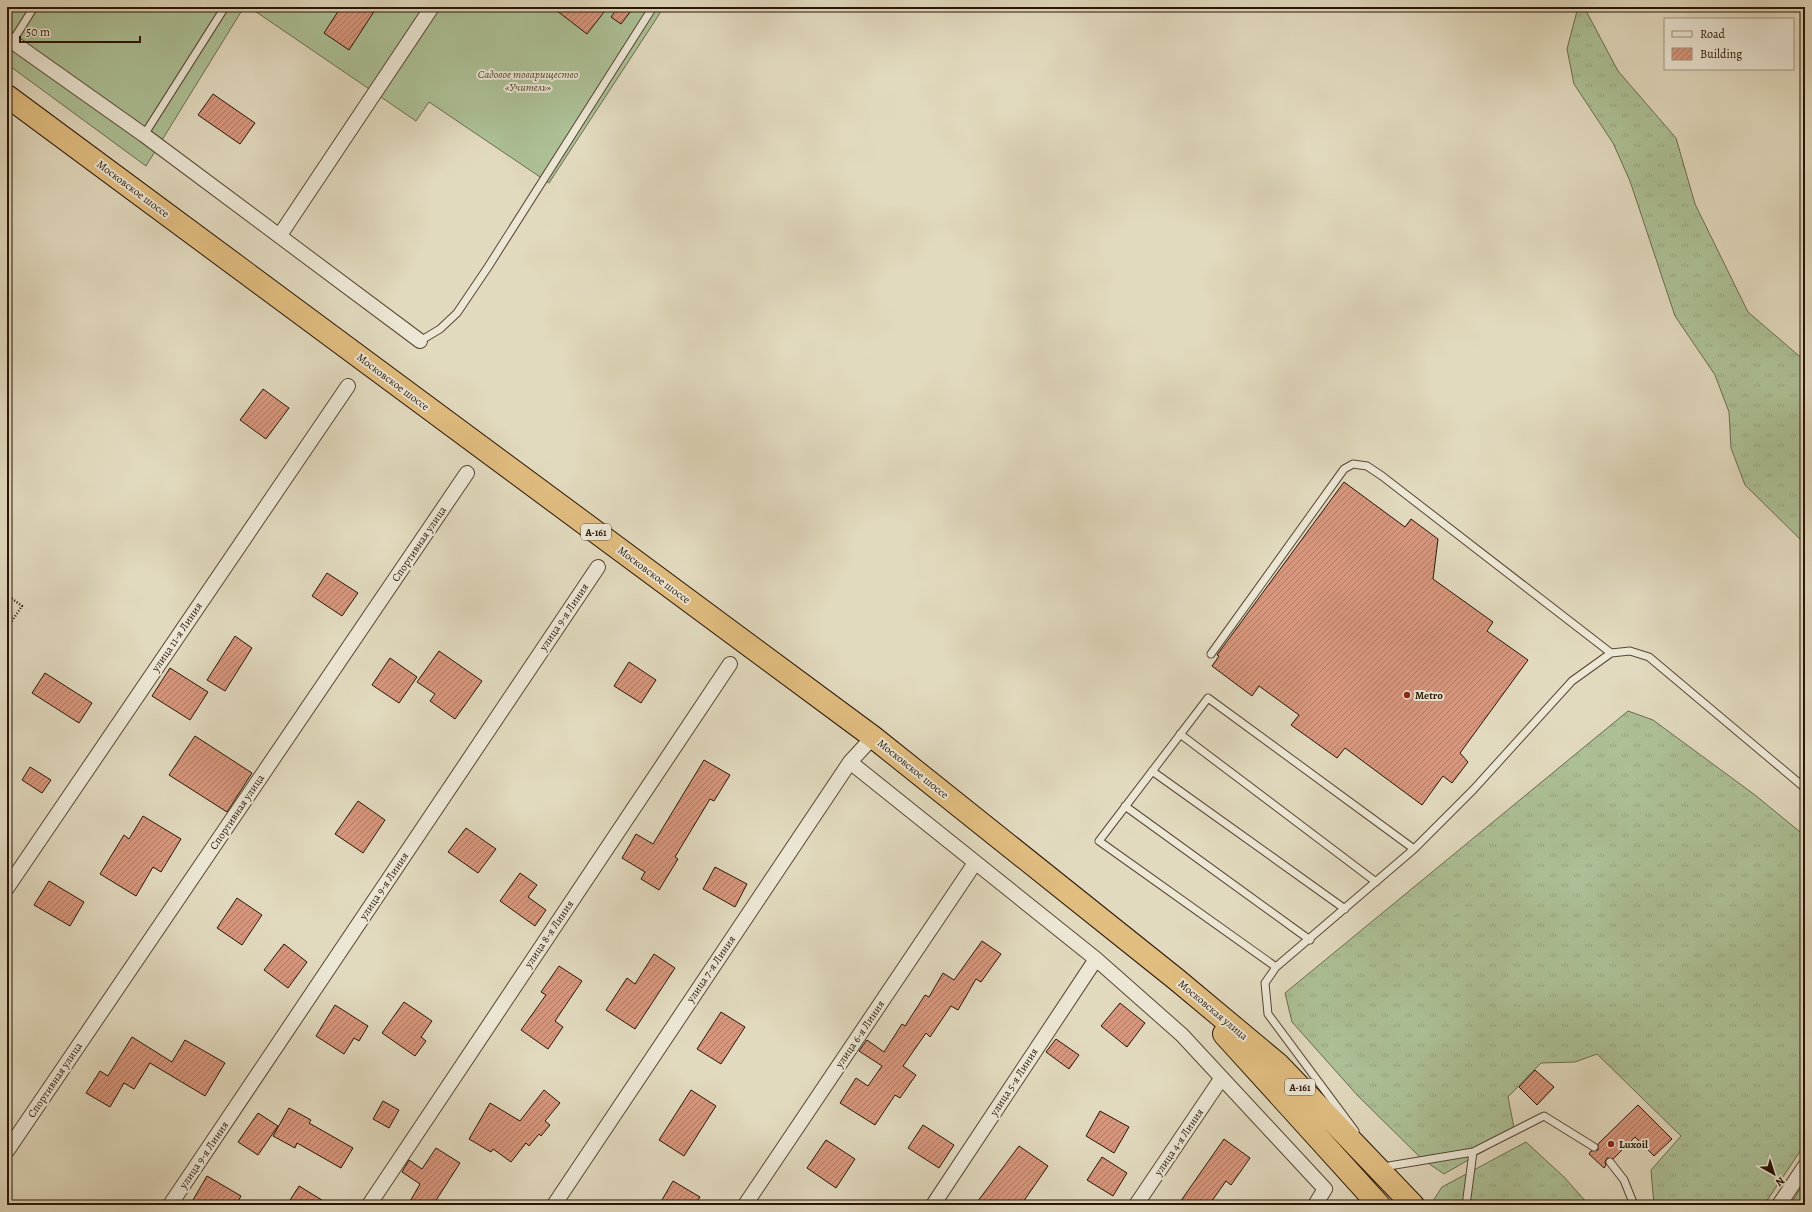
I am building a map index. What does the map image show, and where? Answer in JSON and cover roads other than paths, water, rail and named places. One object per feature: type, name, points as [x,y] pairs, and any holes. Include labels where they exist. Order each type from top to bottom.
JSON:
[{"type":"highway","name":"Московское шоссе","points":[[7,96],[873,737],[1176,979]]},
{"type":"highway","name":"Московская улица","points":[[1176,979],[1279,1065],[1413,1205]]},
{"type":"highway","name":"Московская улица","points":[[1176,979],[1379,1205]]},
{"type":"street","points":[[280,235],[432,7]]},
{"type":"street","points":[[9,40],[144,135],[280,235],[420,341]]},
{"type":"street","name":"улица 11-я Линия","points":[[7,888],[348,386]]},
{"type":"street","name":"Спортивная улица","points":[[7,1151],[467,473]]},
{"type":"street","name":"улица 9-я Линия","points":[[170,1205],[598,567]]},
{"type":"street","name":"улица 8-я Линия","points":[[369,1205],[730,664]]},
{"type":"street","name":"улица 7-я Линия","points":[[554,1205],[850,762],[873,737]]},
{"type":"street","points":[[850,762],[1096,959],[1182,1035],[1221,1079],[1325,1189],[1315,1205]]},
{"type":"street","name":"улица 6-я Линия","points":[[745,1205],[975,862]]},
{"type":"street","name":"улица 5-я Линия","points":[[933,1205],[1096,959]]},
{"type":"street","name":"улица 4-я Линия","points":[[1136,1205],[1221,1079]]},
{"type":"street","points":[[1779,1205],[1805,1166]]},
{"type":"lane","points":[[9,40],[34,7]]},
{"type":"lane","points":[[144,135],[226,7]]},
{"type":"lane","points":[[420,341],[440,329],[457,313],[488,267],[653,7]]},
{"type":"lane","points":[[1211,654],[1344,469],[1353,464],[1366,466],[1382,476],[1611,653]]},
{"type":"lane","points":[[1594,1147],[1544,1116],[1473,1152],[1378,1168],[1348,1120],[1268,1014],[1265,983],[1276,967],[1310,940],[1414,849],[1473,790],[1572,681],[1611,653],[1630,651],[1649,657],[1805,788]]},
{"type":"lane","points":[[1276,967],[1099,841],[1208,698],[1414,849]]},
{"type":"lane","points":[[1180,734],[1376,882]]},
{"type":"lane","points":[[1152,772],[1345,909]]},
{"type":"lane","points":[[1125,806],[1310,940]]},
{"type":"lane","points":[[1326,1114],[1348,1120]]},
{"type":"lane","points":[[1468,1205],[1467,1198],[1473,1152]]},
{"type":"lane","points":[[1610,1162],[1624,1180],[1634,1205]]},
{"type":"place","name":"Metro","points":[[1407,695]]},
{"type":"place","name":"Luxoil","points":[[1611,1144]]},
{"type":"park label","name":"Садовое товарищество «Учитель»","points":[[528,80]]}]
